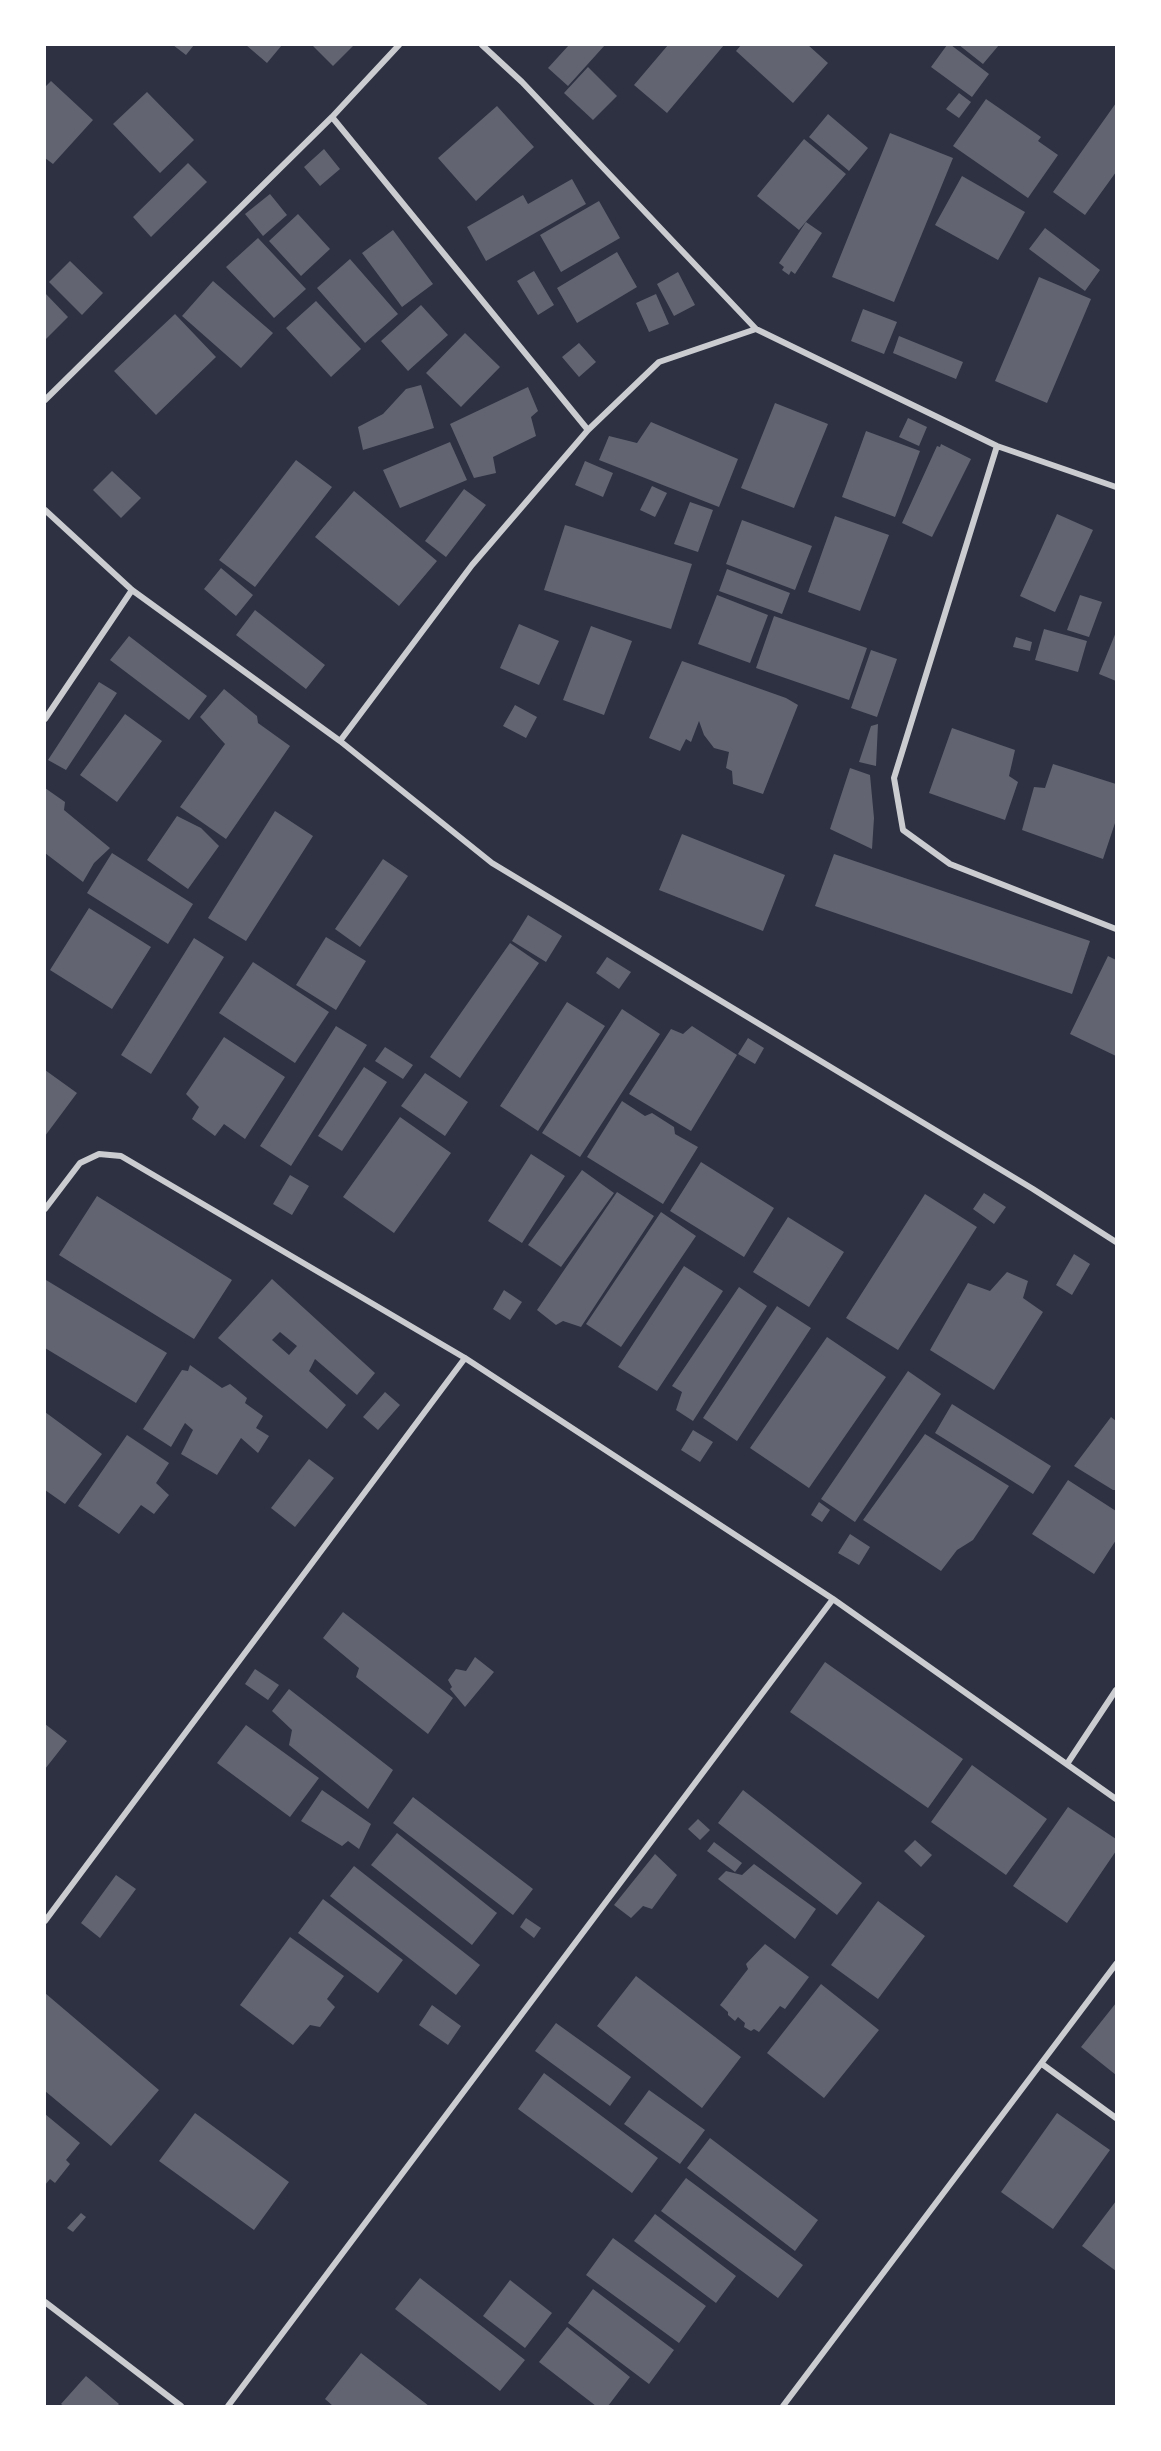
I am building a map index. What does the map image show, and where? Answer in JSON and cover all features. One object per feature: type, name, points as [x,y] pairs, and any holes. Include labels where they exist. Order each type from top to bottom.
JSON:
[{"type":"street","points":[[45,400],[332,117],[399,45]]},
{"type":"street","points":[[482,45],[522,82],[756,329],[997,446],[1116,487]]},
{"type":"street","points":[[332,117],[588,430]]},
{"type":"street","points":[[340,741],[472,565],[588,430],[659,362],[756,329]]},
{"type":"street","points":[[997,446],[894,778],[903,830],[950,864],[1116,929]]},
{"type":"street","points":[[45,510],[132,590],[340,741],[492,863],[1033,1189],[1116,1242]]},
{"type":"street","points":[[45,719],[132,590]]},
{"type":"street","points":[[45,1209],[80,1163],[99,1154],[121,1156],[465,1358],[833,1599],[1116,1799]]},
{"type":"street","points":[[45,1920],[465,1358]]},
{"type":"street","points":[[228,2406],[833,1599]]},
{"type":"street","points":[[1067,1764],[1116,1690]]},
{"type":"street","points":[[783,2406],[1116,1964]]},
{"type":"street","points":[[1042,2064],[1116,2118]]},
{"type":"street","points":[[45,2302],[181,2406]]},
{"type":"building","points":[[173,45],[194,45],[186,55]]},
{"type":"building","points":[[246,45],[282,45],[267,63]]},
{"type":"building","points":[[312,45],[354,45],[333,66]]},
{"type":"building","points":[[569,45],[605,45],[568,86],[548,68]]},
{"type":"building","points":[[668,45],[724,45],[667,113],[634,85]]},
{"type":"building","points":[[741,45],[808,45],[828,63],[793,103],[736,51]]},
{"type":"building","points":[[947,45],[951,45],[989,74],[972,97],[931,67]]},
{"type":"building","points":[[959,45],[999,45],[983,64]]},
{"type":"building","points":[[588,67],[617,96],[593,120],[564,93]]},
{"type":"building","points":[[51,81],[93,120],[53,164],[45,158],[45,87]]},
{"type":"building","points":[[147,92],[194,140],[160,173],[113,124]]},
{"type":"building","points":[[959,93],[971,102],[959,118],[946,109]]},
{"type":"building","points":[[986,99],[1041,137],[1038,141],[1058,155],[1028,198],[953,146]]},
{"type":"building","points":[[1116,103],[1116,172],[1085,215],[1053,192]]},
{"type":"building","points":[[497,106],[534,147],[476,201],[438,158]]},
{"type":"building","points":[[828,114],[868,148],[849,171],[809,137]]},
{"type":"building","points":[[890,133],[953,158],[894,302],[832,277]]},
{"type":"building","points":[[804,139],[846,174],[799,230],[757,196]]},
{"type":"building","points":[[324,149],[340,169],[320,186],[304,167]]},
{"type":"building","points":[[188,163],[207,182],[151,237],[133,217]]},
{"type":"building","points":[[962,176],[1025,212],[998,260],[935,225]]},
{"type":"building","points":[[572,179],[586,204],[486,261],[467,227],[523,195],[528,204]]},
{"type":"building","points":[[270,194],[287,215],[263,236],[245,214]]},
{"type":"building","points":[[599,201],[620,238],[561,272],[540,235]]},
{"type":"building","points":[[298,214],[330,249],[301,276],[269,241]]},
{"type":"building","points":[[806,222],[822,233],[795,274],[791,271],[789,275],[782,270],[784,267],[779,263]]},
{"type":"building","points":[[1045,228],[1100,270],[1085,291],[1029,249]]},
{"type":"building","points":[[393,230],[433,284],[402,307],[362,253]]},
{"type":"building","points":[[258,238],[306,289],[274,318],[226,267]]},
{"type":"building","points":[[617,252],[637,287],[577,323],[557,288]]},
{"type":"building","points":[[350,259],[398,314],[365,343],[317,288]]},
{"type":"building","points":[[70,261],[103,293],[82,315],[49,282]]},
{"type":"building","points":[[534,271],[554,305],[538,315],[517,281]]},
{"type":"building","points":[[678,272],[695,305],[674,316],[657,284]]},
{"type":"building","points":[[1039,277],[1091,299],[1047,403],[995,381]]},
{"type":"building","points":[[213,281],[273,333],[241,368],[182,316]]},
{"type":"building","points":[[45,293],[68,317],[45,340]]},
{"type":"building","points":[[656,294],[669,324],[649,332],[636,303]]},
{"type":"building","points":[[316,301],[361,349],[331,377],[286,328]]},
{"type":"building","points":[[421,305],[448,335],[408,371],[381,341]]},
{"type":"building","points":[[863,309],[897,322],[884,354],[851,341]]},
{"type":"building","points":[[175,314],[216,357],[156,415],[114,371]]},
{"type":"building","points":[[465,333],[500,367],[461,407],[426,373]]},
{"type":"building","points":[[899,336],[963,362],[956,379],[893,353]]},
{"type":"building","points":[[579,343],[596,362],[579,377],[562,357]]},
{"type":"building","points":[[421,385],[434,428],[363,450],[358,427],[383,414],[406,389]]},
{"type":"building","points":[[528,387],[538,411],[531,417],[536,436],[493,457],[496,473],[474,478],[450,424]]},
{"type":"building","points":[[775,403],[828,424],[794,508],[741,488]]},
{"type":"building","points":[[908,418],[927,427],[919,446],[899,437]]},
{"type":"building","points":[[651,422],[738,459],[719,507],[599,460],[609,436],[637,443]]},
{"type":"building","points":[[866,431],[920,451],[895,517],[842,497]]},
{"type":"building","points":[[450,442],[467,480],[400,508],[383,470]]},
{"type":"building","points":[[941,444],[971,459],[932,537],[902,523],[937,446],[940,447]]},
{"type":"building","points":[[296,460],[332,487],[255,587],[219,560]]},
{"type":"building","points":[[585,461],[613,473],[603,497],[575,485]]},
{"type":"building","points":[[112,471],[141,498],[121,518],[93,490]]},
{"type":"building","points":[[652,486],[667,493],[655,517],[640,510]]},
{"type":"building","points":[[464,489],[486,505],[446,557],[425,541]]},
{"type":"building","points":[[354,491],[437,561],[399,606],[315,537]]},
{"type":"building","points":[[690,502],[713,510],[698,552],[674,544]]},
{"type":"building","points":[[1057,514],[1093,530],[1055,612],[1020,596]]},
{"type":"building","points":[[835,516],[889,535],[860,611],[808,592]]},
{"type":"building","points":[[742,520],[812,546],[795,590],[726,564]]},
{"type":"building","points":[[565,525],[692,564],[671,629],[544,590]]},
{"type":"building","points":[[221,568],[253,595],[236,616],[204,589]]},
{"type":"building","points":[[727,569],[790,593],[782,614],[719,591]]},
{"type":"building","points":[[717,595],[768,615],[750,663],[698,644]]},
{"type":"building","points":[[1080,595],[1102,602],[1089,637],[1067,630]]},
{"type":"building","points":[[255,610],[325,665],[306,689],[236,635]]},
{"type":"building","points":[[774,616],[867,648],[849,700],[756,668]]},
{"type":"building","points":[[519,624],[559,641],[539,685],[500,668]]},
{"type":"building","points":[[591,626],[632,641],[604,715],[563,700]]},
{"type":"building","points":[[1044,629],[1087,641],[1078,672],[1035,660]]},
{"type":"building","points":[[1116,632],[1116,681],[1099,674]]},
{"type":"building","points":[[129,636],[207,696],[189,720],[110,660]]},
{"type":"building","points":[[1016,637],[1032,642],[1030,651],[1013,647]]},
{"type":"building","points":[[871,650],[897,659],[877,717],[851,708]]},
{"type":"building","points":[[682,661],[786,698],[798,705],[763,794],[733,784],[732,771],[726,768],[729,752],[714,748],[704,735],[699,721],[691,742],[686,739],[680,751],[649,738]]},
{"type":"building","points":[[99,682],[117,693],[66,770],[48,760]]},
{"type":"building","points":[[224,689],[257,716],[258,723],[290,746],[226,839],[180,807],[225,744],[200,717]]},
{"type":"building","points":[[515,705],[537,717],[526,738],[503,726]]},
{"type":"building","points":[[125,714],[162,741],[117,802],[80,775]]},
{"type":"building","points":[[878,724],[876,766],[859,762],[871,726]]},
{"type":"building","points":[[952,728],[1015,750],[1009,776],[1018,782],[1005,820],[929,793]]},
{"type":"building","points":[[1053,764],[1116,784],[1116,820],[1103,859],[1022,830],[1034,787],[1045,788]]},
{"type":"building","points":[[850,768],[870,775],[874,818],[872,849],[830,829]]},
{"type":"building","points":[[45,788],[65,802],[64,810],[110,848],[94,863],[83,882],[45,853]]},
{"type":"building","points":[[275,811],[313,836],[246,941],[208,918]]},
{"type":"building","points":[[177,816],[201,828],[219,846],[188,889],[147,860]]},
{"type":"building","points":[[682,834],[785,875],[763,931],[659,890]]},
{"type":"building","points":[[112,853],[193,904],[168,944],[87,893]]},
{"type":"building","points":[[834,854],[1090,941],[1072,994],[815,906]]},
{"type":"building","points":[[383,859],[408,876],[360,947],[335,929]]},
{"type":"building","points":[[89,908],[151,947],[112,1009],[50,970]]},
{"type":"building","points":[[528,915],[562,936],[546,962],[512,941]]},
{"type":"building","points":[[326,937],[366,961],[336,1010],[296,985]]},
{"type":"building","points":[[194,938],[224,957],[151,1074],[121,1055]]},
{"type":"building","points":[[510,943],[539,963],[460,1078],[430,1057]]},
{"type":"building","points":[[1108,956],[1116,960],[1116,1056],[1070,1034]]},
{"type":"building","points":[[607,957],[631,972],[619,989],[596,973]]},
{"type":"building","points":[[253,962],[329,1012],[295,1063],[219,1013]]},
{"type":"building","points":[[567,1002],[605,1026],[538,1131],[500,1106]]},
{"type":"building","points":[[622,1009],[660,1034],[580,1157],[542,1133]]},
{"type":"building","points":[[336,1026],[367,1045],[291,1166],[260,1146]]},
{"type":"building","points":[[692,1026],[737,1055],[691,1131],[629,1094],[671,1029],[683,1034]]},
{"type":"building","points":[[224,1037],[285,1077],[245,1139],[224,1124],[215,1136],[192,1119],[199,1107],[186,1094]]},
{"type":"building","points":[[748,1038],[764,1048],[755,1064],[738,1054]]},
{"type":"building","points":[[385,1047],[413,1065],[403,1079],[375,1061]]},
{"type":"building","points":[[364,1067],[387,1082],[342,1151],[318,1136]]},
{"type":"building","points":[[45,1070],[77,1093],[45,1136]]},
{"type":"building","points":[[425,1073],[468,1102],[445,1136],[401,1106]]},
{"type":"building","points":[[622,1101],[645,1116],[652,1113],[674,1127],[675,1134],[698,1147],[663,1204],[587,1157]]},
{"type":"building","points":[[400,1117],[451,1153],[394,1233],[343,1197]]},
{"type":"building","points":[[531,1154],[565,1176],[522,1243],[488,1221]]},
{"type":"building","points":[[701,1162],[774,1208],[744,1257],[670,1211]]},
{"type":"building","points":[[582,1170],[614,1193],[561,1267],[528,1245]]},
{"type":"building","points":[[290,1175],[309,1186],[292,1215],[273,1204]]},
{"type":"building","points":[[617,1192],[654,1216],[581,1327],[563,1321],[556,1325],[537,1310]]},
{"type":"building","points":[[984,1193],[1006,1207],[994,1224],[973,1209]]},
{"type":"building","points":[[925,1194],[977,1227],[898,1350],[846,1318]]},
{"type":"building","points":[[97,1196],[232,1280],[194,1339],[59,1255]]},
{"type":"building","points":[[661,1212],[696,1236],[621,1347],[586,1324]]},
{"type":"building","points":[[788,1217],[844,1252],[809,1307],[753,1272]]},
{"type":"building","points":[[1074,1254],[1090,1264],[1072,1295],[1056,1285]]},
{"type":"building","points":[[684,1266],[723,1291],[657,1391],[618,1367]]},
{"type":"building","points":[[1007,1272],[1028,1281],[1023,1298],[1043,1312],[994,1390],[930,1350],[968,1283],[990,1291]]},
{"type":"building","points":[[272,1279],[375,1373],[357,1395],[315,1359],[309,1371],[346,1405],[327,1429],[218,1338]],"holes":[[[280,1332],[297,1346],[289,1355],[272,1340]]]},
{"type":"building","points":[[46,1280],[167,1353],[136,1403],[45,1348]]},
{"type":"building","points":[[739,1287],[767,1306],[693,1421],[676,1410],[682,1392],[672,1386]]},
{"type":"building","points":[[504,1290],[522,1302],[510,1320],[493,1309]]},
{"type":"building","points":[[777,1306],[811,1328],[737,1441],[703,1418]]},
{"type":"building","points":[[827,1337],[886,1377],[809,1488],[750,1448]]},
{"type":"building","points":[[190,1365],[222,1388],[230,1384],[247,1398],[245,1403],[263,1416],[256,1428],[269,1436],[258,1453],[241,1438],[217,1475],[181,1454],[193,1430],[185,1423],[171,1447],[143,1429],[182,1370],[188,1371]]},
{"type":"building","points":[[908,1371],[941,1394],[855,1522],[821,1499]]},
{"type":"building","points":[[385,1392],[400,1405],[378,1430],[363,1417]]},
{"type":"building","points":[[952,1404],[1051,1466],[1033,1494],[935,1433]]},
{"type":"building","points":[[45,1412],[102,1454],[65,1504],[45,1490]]},
{"type":"building","points":[[1111,1417],[1116,1421],[1116,1490],[1074,1466]]},
{"type":"building","points":[[693,1430],[713,1442],[700,1462],[681,1450]]},
{"type":"building","points":[[925,1434],[1009,1486],[973,1540],[957,1550],[941,1571],[863,1520]]},
{"type":"building","points":[[127,1435],[169,1463],[156,1483],[169,1495],[154,1514],[141,1505],[119,1534],[78,1506]]},
{"type":"building","points":[[309,1459],[334,1478],[295,1527],[271,1508]]},
{"type":"building","points":[[1068,1480],[1116,1511],[1116,1540],[1094,1574],[1032,1534]]},
{"type":"building","points":[[819,1502],[830,1510],[822,1522],[811,1515]]},
{"type":"building","points":[[850,1534],[870,1547],[859,1565],[838,1553]]},
{"type":"building","points":[[343,1612],[453,1698],[428,1734],[356,1677],[359,1668],[323,1638]]},
{"type":"building","points":[[475,1657],[494,1672],[465,1707],[450,1689],[452,1687],[448,1680],[456,1669],[466,1671]]},
{"type":"building","points":[[825,1662],[963,1759],[928,1808],[790,1712]]},
{"type":"building","points":[[255,1669],[279,1685],[268,1700],[245,1684]]},
{"type":"building","points":[[289,1689],[393,1770],[368,1809],[289,1745],[292,1730],[272,1711]]},
{"type":"building","points":[[45,1724],[67,1741],[45,1769]]},
{"type":"building","points":[[246,1725],[319,1778],[290,1817],[217,1763]]},
{"type":"building","points":[[972,1765],[1047,1819],[1006,1875],[931,1822]]},
{"type":"building","points":[[322,1790],[371,1824],[359,1849],[348,1841],[342,1846],[301,1821]]},
{"type":"building","points":[[743,1790],[862,1883],[837,1915],[718,1823]]},
{"type":"building","points":[[413,1797],[533,1889],[513,1915],[393,1823]]},
{"type":"building","points":[[1068,1807],[1116,1839],[1116,1851],[1067,1923],[1013,1886]]},
{"type":"building","points":[[698,1819],[710,1830],[700,1840],[688,1829]]},
{"type":"building","points":[[397,1833],[497,1913],[472,1945],[371,1865]]},
{"type":"building","points":[[915,1840],[932,1855],[921,1867],[904,1851]]},
{"type":"building","points":[[714,1842],[742,1863],[735,1872],[707,1851]]},
{"type":"building","points":[[655,1854],[677,1875],[652,1909],[643,1906],[631,1918],[614,1905]]},
{"type":"building","points":[[754,1864],[816,1909],[795,1939],[718,1879],[726,1871],[742,1875]]},
{"type":"building","points":[[354,1866],[480,1965],[456,1995],[330,1896]]},
{"type":"building","points":[[116,1875],[136,1889],[100,1938],[81,1923]]},
{"type":"building","points":[[323,1899],[403,1960],[378,1993],[298,1933]]},
{"type":"building","points":[[878,1901],[925,1936],[878,1999],[831,1965]]},
{"type":"building","points":[[526,1918],[541,1928],[534,1938],[520,1927]]},
{"type":"building","points":[[290,1937],[344,1976],[327,1999],[335,2007],[320,2027],[310,2025],[293,2045],[240,2005]]},
{"type":"building","points":[[765,1944],[809,1977],[785,2009],[780,2006],[759,2032],[744,2027],[745,2023],[738,2017],[735,2021],[720,2005],[748,1969],[746,1964]]},
{"type":"building","points":[[636,1976],[741,2057],[702,2108],[597,2026]]},
{"type":"building","points":[[821,1984],[879,2030],[824,2098],[767,2053]]},
{"type":"building","points":[[45,1993],[159,2090],[111,2146],[45,2091]]},
{"type":"building","points":[[1116,2003],[1116,2075],[1081,2047]]},
{"type":"building","points":[[432,2005],[461,2026],[448,2045],[419,2025]]},
{"type":"building","points":[[556,2023],[631,2077],[610,2106],[535,2051]]},
{"type":"building","points":[[544,2073],[658,2158],[632,2193],[518,2109]]},
{"type":"building","points":[[649,2090],[705,2130],[680,2164],[624,2124]]},
{"type":"building","points":[[195,2113],[289,2182],[254,2230],[159,2161]]},
{"type":"building","points":[[1057,2113],[1110,2150],[1053,2229],[1001,2192]]},
{"type":"building","points":[[45,2114],[80,2143],[66,2160],[70,2164],[55,2183],[50,2179],[45,2185]]},
{"type":"building","points":[[710,2138],[818,2220],[795,2251],[687,2168]]},
{"type":"building","points":[[686,2178],[803,2265],[778,2298],[661,2211]]},
{"type":"building","points":[[1116,2201],[1116,2271],[1082,2246]]},
{"type":"building","points":[[81,2213],[86,2217],[73,2232],[67,2228]]},
{"type":"building","points":[[655,2214],[736,2276],[716,2303],[634,2241]]},
{"type":"building","points":[[613,2238],[706,2306],[679,2343],[586,2275]]},
{"type":"building","points":[[420,2278],[525,2360],[500,2391],[395,2309]]},
{"type":"building","points":[[510,2280],[552,2313],[525,2348],[483,2316]]},
{"type":"building","points":[[593,2289],[674,2350],[649,2384],[568,2323]]},
{"type":"building","points":[[567,2327],[630,2377],[608,2406],[596,2406],[539,2362]]},
{"type":"building","points":[[361,2353],[429,2406],[333,2406],[325,2399]]},
{"type":"building","points":[[86,2376],[119,2404],[117,2406],[64,2406],[61,2404]]}]
